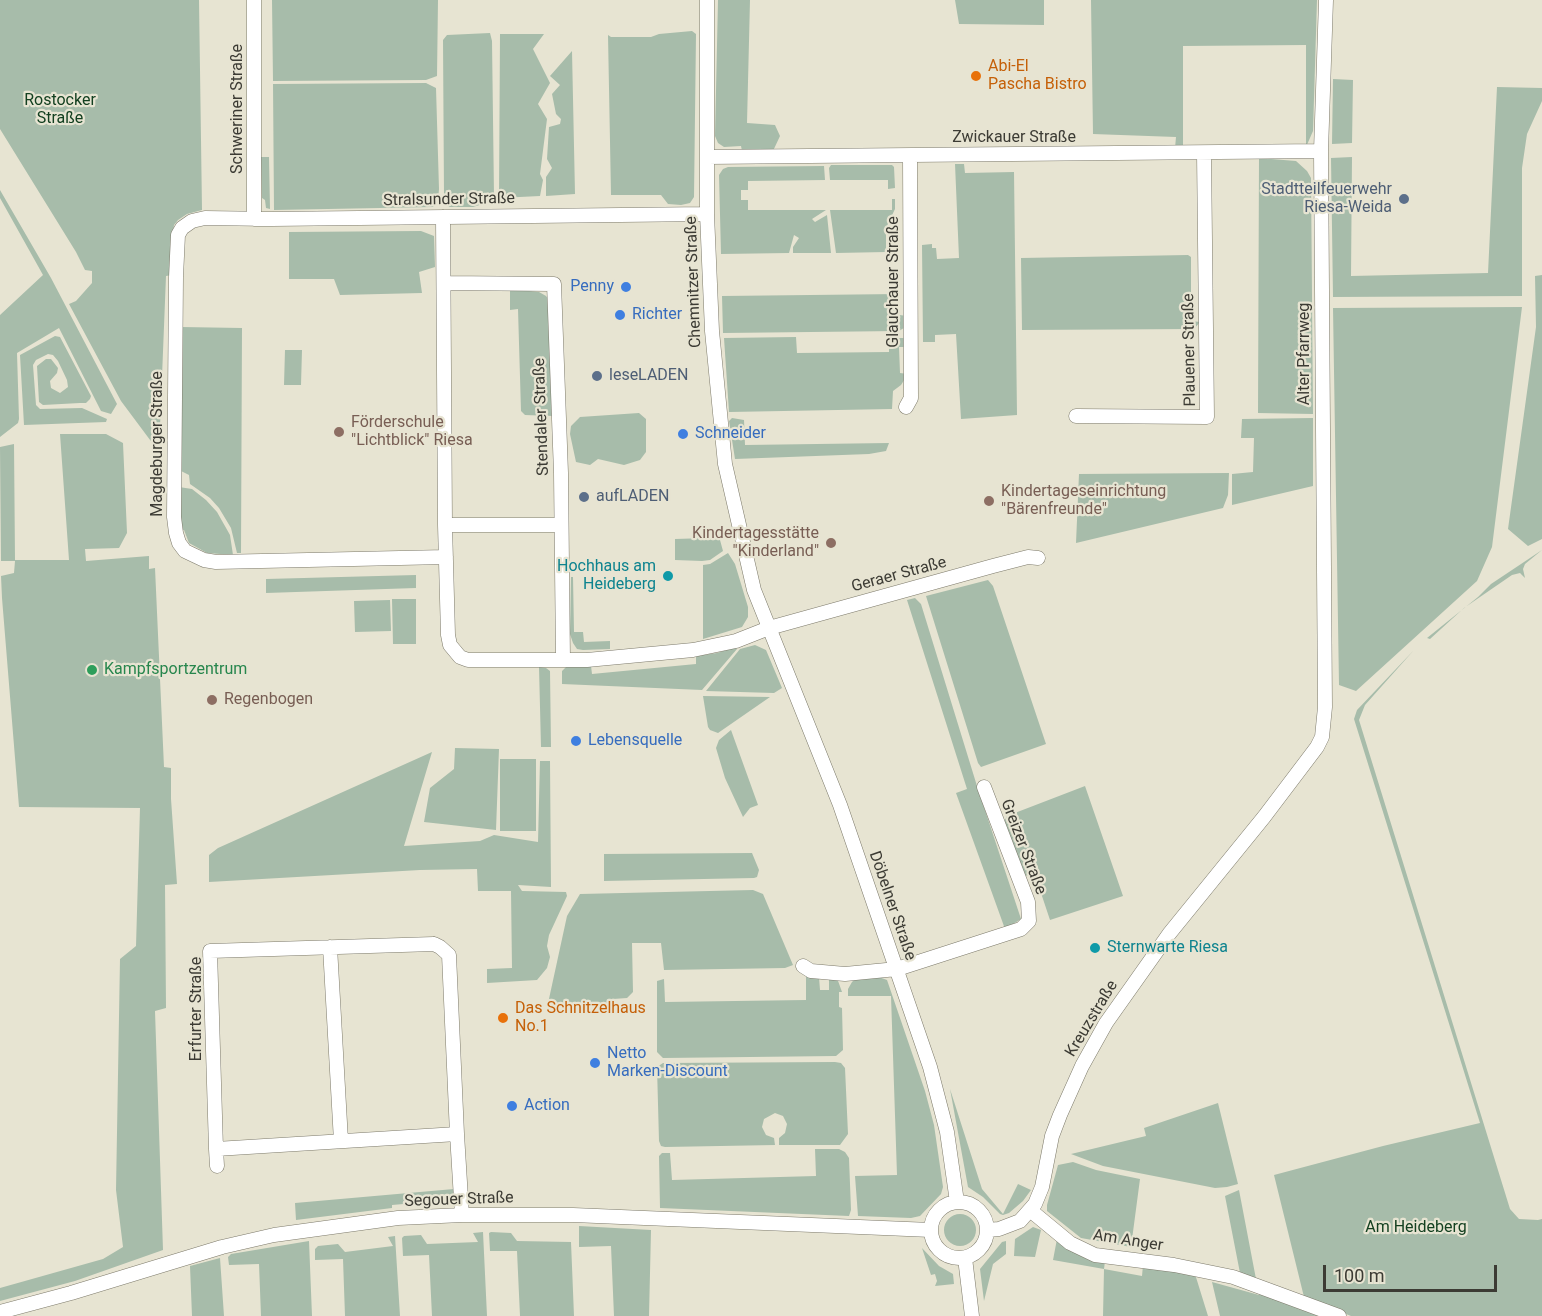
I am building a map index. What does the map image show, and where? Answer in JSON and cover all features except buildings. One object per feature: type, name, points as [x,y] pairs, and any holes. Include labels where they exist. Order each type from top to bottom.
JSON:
[{"type":"street","name":"Schweriner Straße","points":[[254,0],[255,219]]},
{"type":"street","name":"Chemnitzer Straße","points":[[707,0],[707,214],[712,335],[725,464],[747,567],[769,628]]},
{"type":"street","name":"Alter Pfarrweg","points":[[1325,707],[1321,151],[1326,0]]},
{"type":"street","name":"Zwickauer Straße","points":[[707,157],[1321,151]]},
{"type":"street","name":"Plauener Straße","points":[[1076,416],[1207,417],[1204,153]]},
{"type":"street","name":"Glauchauer Straße","points":[[906,407],[911,398],[910,156]]},
{"type":"street","name":"Stralsunder Straße","points":[[192,221],[205,218],[707,214]]},
{"type":"street","points":[[443,217],[445,525],[450,645],[460,657],[468,660],[607,659],[693,650],[736,641],[769,628]]},
{"type":"street","name":"Magdeburger Straße","points":[[192,221],[182,228],[178,235],[176,277],[174,517],[179,543],[185,551],[204,560],[216,562],[446,557]]},
{"type":"street","name":"Stendaler Straße","points":[[444,283],[554,284],[561,525],[559,660]]},
{"type":"street","points":[[445,525],[561,525]]},
{"type":"street","name":"Geraer Straße","points":[[769,628],[993,566],[1028,557],[1038,558]]},
{"type":"street","name":"Döbelner Straße","points":[[769,628],[840,805],[938,1093],[947,1132],[957,1202]]},
{"type":"street","name":"Kreuzstraße","points":[[1030,1210],[1042,1187],[1052,1136],[1060,1115],[1082,1066],[1106,1023],[1169,934],[1264,817],[1317,747],[1322,736],[1325,707]]},
{"type":"street","name":"Greizer Straße","points":[[803,966],[811,971],[845,974],[897,969],[1021,929],[1029,921],[1028,902],[984,787]]},
{"type":"street","name":"Erfurter Straße","points":[[217,1166],[210,951],[434,944],[449,955],[462,1215]]},
{"type":"street","points":[[330,946],[341,1141]]},
{"type":"street","points":[[216,1149],[457,1134]]},
{"type":"street","points":[[957,1202],[975,1206],[986,1220],[988,1230],[985,1243],[978,1252],[966,1258],[954,1258],[944,1255],[936,1247],[931,1230],[938,1212],[946,1205],[957,1202]]},
{"type":"street","points":[[988,1230],[999,1229],[1020,1221],[1030,1210]]},
{"type":"street","name":"Am Anger","points":[[1030,1210],[1070,1243],[1095,1255],[1174,1265],[1233,1277],[1339,1316]]},
{"type":"street","name":"Segouer Straße","points":[[0,1312],[71,1293],[222,1246],[274,1235],[357,1223],[462,1215],[646,1217],[884,1230],[931,1230]]},
{"type":"street","points":[[966,1258],[972,1316]]},
{"type":"green space","name":"Rostocker Straße","points":[[0,0],[199,0],[202,210],[187,214],[174,225],[172,275],[166,276],[159,452],[121,401],[69,304],[76,301],[92,283],[92,271],[85,270],[0,129]]},
{"type":"green space","points":[[272,0],[438,0],[437,76],[426,80],[273,81]]},
{"type":"green space","points":[[718,0],[750,0],[747,123],[775,125],[780,136],[773,151],[742,151],[741,146],[724,147],[718,143],[715,136]]},
{"type":"green space","points":[[955,0],[1044,0],[1044,25],[959,24]]},
{"type":"green space","points":[[1091,0],[1317,0],[1313,131],[1306,147],[1306,45],[1183,46],[1183,148],[1175,148],[1176,137],[1093,134]]},
{"type":"green space","points":[[692,31],[696,34],[694,197],[690,203],[681,205],[668,204],[661,195],[611,195],[608,35],[611,37],[651,37],[659,34]]},
{"type":"green space","points":[[490,33],[492,41],[494,196],[486,203],[473,207],[449,207],[444,195],[443,40],[447,35]]},
{"type":"green space","points":[[500,34],[544,34],[533,49],[550,83],[538,104],[547,119],[540,174],[543,180],[540,196],[499,198]]},
{"type":"green space","points":[[572,51],[575,194],[546,196],[546,177],[552,168],[547,159],[549,127],[560,124],[561,119],[556,114],[552,94],[560,85],[550,76]]},
{"type":"green space","points":[[1333,79],[1353,80],[1352,143],[1332,144]]},
{"type":"green space","points":[[426,83],[436,88],[439,189],[438,200],[433,207],[274,210],[273,84]]},
{"type":"green space","points":[[1497,87],[1542,88],[1542,101],[1527,134],[1522,168],[1522,296],[1333,297],[1331,158],[1352,157],[1351,276],[1488,273]]},
{"type":"green space","points":[[261,157],[269,157],[270,209],[266,208],[265,200],[262,198]]},
{"type":"green space","points":[[1259,158],[1296,161],[1311,178],[1313,414],[1258,413]]},
{"type":"green space","points":[[955,164],[964,164],[965,173],[1014,172],[1017,415],[961,419],[956,334],[935,335],[935,342],[923,342],[922,245],[932,244],[932,248],[936,248],[937,259],[959,258]]},
{"type":"green space","points":[[831,165],[892,165],[895,188],[888,189],[888,180],[830,180]]},
{"type":"green space","points":[[824,166],[825,180],[748,181],[748,190],[741,190],[741,200],[748,200],[748,210],[826,210],[812,219],[815,222],[827,215],[831,253],[793,253],[793,247],[799,238],[794,235],[789,253],[721,254],[719,175],[723,169],[728,167]]},
{"type":"green space","points":[[0,190],[51,278],[117,404],[111,414],[101,411],[59,328],[17,353],[19,419],[18,423],[0,437],[0,315],[43,275],[0,198]]},
{"type":"green space","points":[[892,199],[895,199],[895,209],[886,228],[886,252],[836,253],[830,210],[892,210]]},
{"type":"green space","points":[[421,231],[434,236],[435,267],[419,272],[422,293],[340,295],[334,279],[289,279],[289,232]]},
{"type":"green space","points":[[1188,255],[1191,257],[1191,321],[1200,322],[1194,329],[1022,330],[1021,258]]},
{"type":"green space","points":[[1542,275],[1542,539],[1528,546],[1508,529],[1536,327],[1535,276]]},
{"type":"green space","points":[[510,289],[539,292],[550,301],[553,416],[525,415],[521,411],[518,309],[510,310]]},
{"type":"green space","points":[[899,294],[899,315],[908,316],[907,326],[899,331],[723,333],[722,296]]},
{"type":"green space","points":[[1522,307],[1492,547],[1477,581],[1356,691],[1339,685],[1333,308]]},
{"type":"green space","points":[[181,327],[242,328],[241,553],[237,553],[231,528],[219,508],[210,498],[190,484],[189,475],[181,471]]},
{"type":"green space","points":[[55,336],[60,337],[91,396],[86,403],[43,405],[39,402],[37,366],[46,359],[51,359],[58,368],[50,381],[51,388],[60,393],[68,387],[58,361],[53,355],[48,354],[36,360],[33,365],[36,405],[40,409],[82,408],[107,419],[106,422],[24,425],[20,355]]},
{"type":"green space","points":[[796,337],[797,353],[889,352],[889,338],[905,338],[908,347],[899,347],[900,373],[908,374],[901,385],[893,391],[892,409],[729,412],[724,338]]},
{"type":"green space","points":[[285,350],[302,350],[301,385],[284,385]]},
{"type":"green space","points":[[639,413],[646,419],[646,452],[640,460],[624,465],[598,459],[590,465],[576,462],[570,434],[571,426],[580,417]]},
{"type":"green space","points":[[732,418],[744,420],[745,445],[889,443],[886,451],[869,454],[735,459],[729,421]]},
{"type":"green space","points":[[1313,418],[1313,486],[1232,505],[1232,474],[1253,472],[1254,438],[1241,438],[1242,419]]},
{"type":"green space","points":[[60,434],[106,434],[123,443],[127,533],[119,548],[85,549],[86,561],[149,556],[149,569],[155,568],[164,767],[171,768],[177,884],[165,885],[166,1008],[155,1011],[163,1250],[75,1281],[0,1301],[0,1288],[103,1259],[123,1247],[116,1190],[120,959],[136,946],[140,808],[19,807],[2,598],[1,576],[14,573],[15,561],[1,561],[0,447],[14,444],[15,560],[69,560]]},
{"type":"green space","points":[[1229,473],[1228,495],[1223,508],[1076,543],[1079,474]]},
{"type":"green space","points":[[179,487],[192,489],[217,512],[230,535],[233,555],[207,553],[189,543],[184,530],[180,529]]},
{"type":"green space","points":[[717,533],[723,538],[720,540],[723,551],[710,560],[675,560],[675,539],[707,538]]},
{"type":"green space","points":[[1542,550],[1525,564],[1523,569],[1525,578],[1520,573],[1512,575],[1466,606],[1491,584]]},
{"type":"green space","points":[[728,553],[735,564],[748,607],[748,617],[742,627],[703,639],[703,565],[710,564]]},
{"type":"green space","points":[[416,575],[416,588],[266,593],[266,579]]},
{"type":"green space","points":[[571,577],[573,577],[574,632],[583,632],[584,642],[610,641],[610,649],[583,650],[577,649],[573,643],[570,634]]},
{"type":"green space","points":[[988,580],[993,586],[1046,744],[981,767],[926,596]]},
{"type":"green space","points":[[915,598],[921,604],[1021,919],[1005,929],[956,793],[967,789],[907,600]]},
{"type":"green space","points":[[392,599],[416,599],[416,644],[393,644]]},
{"type":"green space","points":[[390,600],[391,631],[355,632],[354,601]]},
{"type":"green space","points":[[1462,610],[1430,639],[1427,638]]},
{"type":"green space","points":[[755,645],[766,650],[782,688],[774,693],[706,691],[740,649]]},
{"type":"green space","points":[[735,647],[737,649],[702,690],[562,684],[562,671],[567,666],[591,666],[592,674],[696,664],[696,656]]},
{"type":"green space","name":"Am Heideberg","points":[[1414,650],[1365,705],[1359,720],[1510,1209],[1519,1219],[1542,1219],[1542,1316],[1351,1316],[1304,1297],[1274,1175],[1480,1123],[1354,719],[1357,710]]},
{"type":"green space","points":[[539,667],[550,671],[551,747],[541,747]]},
{"type":"green space","points":[[703,696],[770,697],[718,733],[708,727]]},
{"type":"green space","points":[[731,730],[758,805],[750,808],[743,817],[725,778],[716,748],[719,740]]},
{"type":"green space","points":[[455,748],[499,749],[496,830],[424,822],[430,788],[454,769]]},
{"type":"green space","points":[[432,752],[404,846],[480,841],[494,835],[538,842],[540,761],[550,761],[551,887],[518,885],[522,891],[566,892],[567,896],[549,935],[547,946],[550,957],[547,968],[537,980],[487,983],[487,969],[512,968],[511,891],[478,891],[477,869],[209,882],[209,855],[218,848]]},
{"type":"green space","points":[[500,759],[536,759],[536,831],[500,831]]},
{"type":"green space","points":[[1085,786],[1123,896],[1050,920],[1036,878],[1024,875],[1004,822],[1007,816]]},
{"type":"green space","points":[[752,853],[759,870],[757,877],[754,878],[604,881],[604,854]]},
{"type":"green space","points":[[753,890],[763,894],[793,965],[785,968],[664,970],[661,943],[632,943],[633,992],[627,998],[613,999],[613,1006],[547,1008],[567,916],[580,894]]},
{"type":"green space","points":[[806,976],[819,977],[820,990],[829,990],[829,977],[837,978],[842,992],[839,992],[839,1007],[842,1008],[843,1050],[836,1056],[663,1058],[657,1052],[657,981],[664,979],[665,1002],[806,1000]]},
{"type":"green space","points":[[857,977],[879,977],[887,980],[925,1091],[934,1125],[943,1187],[941,1194],[920,1216],[911,1218],[858,1216],[855,1176],[897,1175],[891,996],[848,996],[848,989]]},
{"type":"green space","points":[[663,1063],[841,1063],[845,1068],[848,1134],[840,1145],[779,1145],[779,1138],[785,1133],[787,1124],[783,1116],[775,1113],[764,1119],[762,1127],[766,1135],[774,1138],[775,1145],[661,1146],[657,1067]]},
{"type":"green space","points":[[950,1089],[982,1189],[1003,1214],[1018,1184],[1031,1190],[1023,1201],[1009,1213],[1003,1215],[1000,1214],[983,1197],[968,1187]]},
{"type":"green space","points":[[1218,1103],[1238,1184],[1215,1188],[1103,1166],[1071,1154],[1146,1136],[1144,1128]]},
{"type":"green space","points":[[815,1149],[839,1149],[849,1158],[851,1210],[849,1216],[660,1208],[659,1156],[662,1153],[670,1153],[672,1180],[816,1176]]},
{"type":"green space","points":[[1073,1162],[1096,1170],[1140,1179],[1131,1247],[1081,1238],[1047,1211],[1058,1165]]},
{"type":"green space","points":[[454,1189],[454,1199],[450,1203],[427,1205],[426,1202],[392,1205],[392,1208],[296,1220],[295,1203]]},
{"type":"green space","points":[[1239,1190],[1256,1279],[1240,1273],[1225,1196]]},
{"type":"green space","points":[[960,1214],[971,1219],[976,1230],[971,1241],[960,1246],[949,1241],[944,1230],[949,1219]]},
{"type":"green space","points":[[579,1226],[651,1230],[649,1316],[614,1316],[611,1246],[579,1247]]},
{"type":"green space","points":[[1033,1227],[1041,1230],[1035,1257],[1014,1256],[1015,1239]]},
{"type":"green space","points":[[483,1232],[487,1316],[432,1316],[429,1255],[403,1256],[402,1238],[421,1235],[427,1244],[478,1242],[473,1233]]},
{"type":"green space","points":[[489,1233],[511,1233],[517,1241],[571,1242],[574,1316],[520,1316],[517,1251],[490,1251]]},
{"type":"green space","points":[[395,1236],[400,1316],[345,1316],[343,1259],[315,1260],[315,1249],[318,1246],[338,1244],[345,1252],[393,1246],[388,1237]]},
{"type":"green space","points":[[1057,1239],[1105,1261],[1104,1269],[1053,1260]]},
{"type":"green space","points":[[309,1241],[312,1316],[261,1316],[259,1264],[229,1265],[228,1257],[231,1254]]},
{"type":"green space","points":[[1006,1241],[1006,1254],[993,1264],[984,1301],[980,1269],[1002,1242]]},
{"type":"green space","points":[[922,1248],[939,1266],[953,1274],[954,1284],[935,1286],[937,1281],[935,1274],[931,1275]]},
{"type":"green space","points":[[220,1258],[224,1316],[192,1316],[190,1266]]},
{"type":"green space","points":[[1143,1265],[1195,1274],[1208,1316],[1103,1316],[1104,1269],[1142,1276]]},
{"type":"green space","points":[[1212,1282],[1259,1295],[1263,1291],[1328,1316],[1220,1316]]},
{"type":"place","name":"Abi-El Pascha Bistro","points":[[976,76]]},
{"type":"place","name":"Stadtteilfeuerwehr Riesa-Weida","points":[[1404,199]]},
{"type":"place","name":"Penny","points":[[626,287]]},
{"type":"place","name":"Richter","points":[[620,315]]},
{"type":"place","name":"leseLADEN","points":[[597,376]]},
{"type":"place","name":"Förderschule \"Lichtblick\" Riesa","points":[[339,432]]},
{"type":"place","name":"Schneider","points":[[683,434]]},
{"type":"place","name":"aufLADEN","points":[[584,497]]},
{"type":"place","name":"Kindertageseinrichtung \"Bärenfreunde\"","points":[[989,501]]},
{"type":"place","name":"Kindertagesstätte \"Kinderland\"","points":[[831,543]]},
{"type":"place","name":"Hochhaus am Heideberg","points":[[668,576]]},
{"type":"place","name":"Kampfsportzentrum","points":[[92,670]]},
{"type":"place","name":"Regenbogen","points":[[212,700]]},
{"type":"place","name":"Lebensquelle","points":[[576,741]]},
{"type":"place","name":"Sternwarte Riesa","points":[[1095,948]]},
{"type":"place","name":"Das Schnitzelhaus No.1","points":[[503,1018]]},
{"type":"place","name":"Netto Marken-Discount","points":[[595,1063]]},
{"type":"place","name":"Action","points":[[512,1106]]}]
